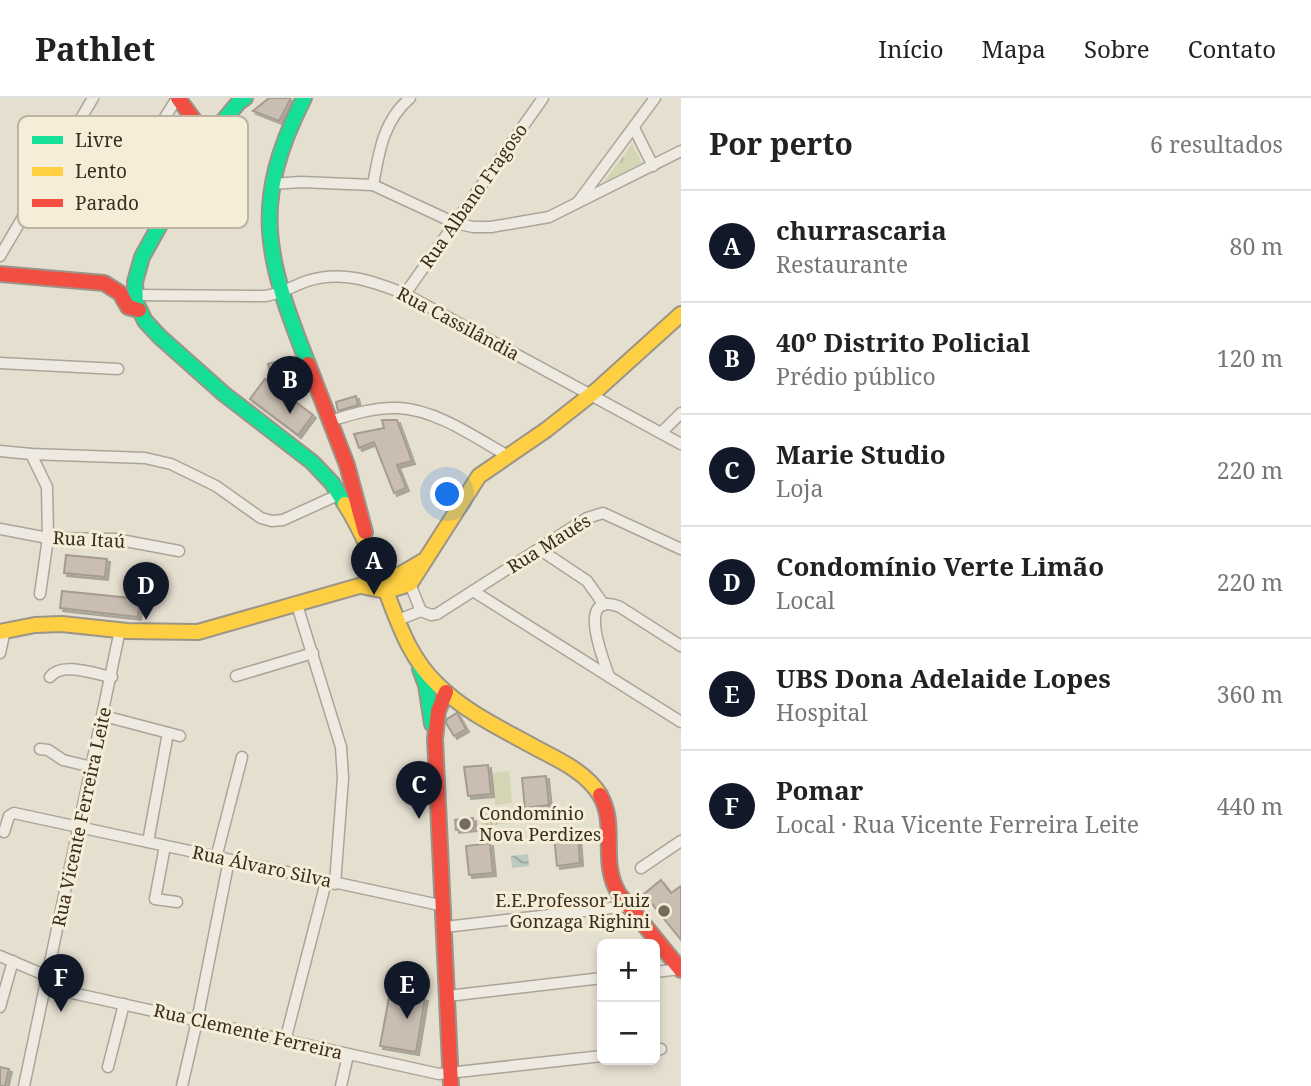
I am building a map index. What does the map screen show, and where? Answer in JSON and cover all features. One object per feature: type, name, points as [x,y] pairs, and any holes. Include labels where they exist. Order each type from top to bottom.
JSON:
[{"type":"main road","points":[[177,98],[191,116]]},
{"type":"main road","points":[[227,116],[245,98]]},
{"type":"main road","points":[[304,98],[282,142],[271,184],[269,242],[281,293],[358,494],[369,549]]},
{"type":"main road","points":[[158,228],[137,272],[136,302],[148,324],[190,365],[289,442],[340,494],[369,549],[426,685],[435,740],[451,1080]]},
{"type":"main road","points":[[0,274],[104,283],[120,293],[128,307],[136,302]]},
{"type":"main road","points":[[2,631],[51,624],[164,633],[198,632],[361,586],[410,584],[480,477],[546,430],[681,314]]},
{"type":"main road","points":[[323,474],[333,478],[341,475],[346,460]]},
{"type":"main road","points":[[384,585],[424,560]]},
{"type":"main road","points":[[417,662],[446,692],[479,718],[572,768],[595,787],[606,806],[609,819],[608,866],[612,881],[628,906],[681,970]]},
{"type":"main road","points":[[435,740],[438,711],[446,692]]},
{"type":"street","points":[[82,116],[93,98]]},
{"type":"street","points":[[166,116],[177,98]]},
{"type":"street","points":[[373,185],[384,132],[391,119],[410,98]]},
{"type":"street","name":"Rua Albano Fragoso","points":[[405,294],[542,98]]},
{"type":"street","points":[[575,205],[655,98]]},
{"type":"street","points":[[634,128],[653,166]]},
{"type":"street","points":[[271,184],[301,182],[373,185],[455,223],[473,227],[520,224],[549,217],[681,151]]},
{"type":"street","points":[[0,256],[18,225]]},
{"type":"street","name":"Rua Cassilândia","points":[[136,302],[265,296],[281,293],[308,281],[345,276],[372,282],[405,294],[681,444]]},
{"type":"street","points":[[0,363],[118,369]]},
{"type":"street","points":[[330,421],[359,412],[402,408],[443,422],[508,456]]},
{"type":"street","points":[[661,433],[681,413]]},
{"type":"street","points":[[0,451],[145,458],[171,464],[216,486],[261,518],[272,521],[284,520],[340,494]]},
{"type":"street","points":[[31,454],[47,487],[48,538],[40,594]]},
{"type":"street","name":"Rua Maués","points":[[398,620],[421,611],[436,614],[587,518],[603,513],[681,549]]},
{"type":"street","name":"Rua Itaú","points":[[0,529],[48,538],[101,537],[179,551]]},
{"type":"street","points":[[539,549],[587,581],[604,605]]},
{"type":"street","points":[[410,584],[421,611]]},
{"type":"street","points":[[473,591],[681,723]]},
{"type":"street","points":[[609,676],[594,625],[598,610],[604,605],[610,603],[621,607],[681,646]]},
{"type":"street","points":[[285,1041],[330,883],[343,778],[341,747],[297,605]]},
{"type":"street","name":"Rua Vicente Ferreira Leite","points":[[23,1086],[104,716],[120,630]]},
{"type":"street","points":[[0,653],[2,631]]},
{"type":"street","points":[[236,676],[313,653]]},
{"type":"street","points":[[50,677],[54,672],[65,669],[112,677]]},
{"type":"street","points":[[104,716],[180,736]]},
{"type":"street","points":[[148,842],[168,733]]},
{"type":"street","points":[[40,749],[48,750],[63,760],[92,767]]},
{"type":"street","points":[[216,858],[242,757]]},
{"type":"street","name":"Rua Álvaro Silva","points":[[4,832],[9,816],[14,813],[444,906]]},
{"type":"street","points":[[641,868],[681,841]]},
{"type":"street","points":[[164,846],[155,899],[177,902]]},
{"type":"street","points":[[182,1086],[229,860]]},
{"type":"street","points":[[445,927],[628,906]]},
{"type":"street","name":"Rua Clemente Ferreira","points":[[0,956],[46,981],[124,1004],[451,1080],[597,1057]]},
{"type":"street","points":[[0,1007],[13,961]]},
{"type":"street","points":[[660,972],[681,970]]},
{"type":"street","points":[[448,996],[597,979]]},
{"type":"street","points":[[108,1068],[124,1004]]},
{"type":"street","points":[[341,1086],[348,1055]]},
{"type":"green space","points":[[632,144],[642,163],[604,182]]},
{"type":"green space","points":[[509,771],[512,803],[495,805],[492,773]]},
{"type":"green space","points":[[489,806],[491,812],[507,812],[508,823],[484,827],[481,824],[479,807]]},
{"type":"water","points":[[528,854],[529,866],[512,868],[511,856]]},
{"type":"building","points":[[269,98],[291,98],[279,121],[253,111]]},
{"type":"building","points":[[287,359],[290,371],[271,376],[268,364]]},
{"type":"building","points":[[265,379],[313,415],[298,435],[250,399]]},
{"type":"building","points":[[356,396],[358,405],[338,411],[336,402]]},
{"type":"building","points":[[382,420],[397,420],[412,461],[397,465],[406,488],[394,493],[374,442],[359,448],[354,434],[384,428]]},
{"type":"building","points":[[66,555],[107,559],[105,577],[64,573]]},
{"type":"building","points":[[62,591],[140,599],[138,617],[60,608]]},
{"type":"building","points":[[457,713],[466,729],[454,736],[446,723],[447,719]]},
{"type":"building","points":[[488,765],[491,794],[468,796],[464,767]]},
{"type":"building","points":[[546,776],[549,805],[525,808],[522,778]]},
{"type":"building","name":"Condomínio Nova Perdizes","points":[[473,818],[474,828],[456,830],[455,820]]},
{"type":"building","points":[[578,834],[580,863],[557,866],[554,836]]},
{"type":"building","points":[[490,843],[493,873],[469,875],[466,846]]},
{"type":"building","points":[[661,880],[671,893],[681,886],[681,940],[644,894]]},
{"type":"building","points":[[390,992],[425,998],[416,1052],[380,1046]]},
{"type":"building","points":[[0,1067],[9,1069],[5,1086],[0,1086]]},
{"type":"traffic: fast","points":[[227,116],[245,98]]},
{"type":"traffic: fast","points":[[304,98],[276,169],[270,201],[270,231],[282,293],[308,364]]},
{"type":"traffic: fast","points":[[158,228],[142,257],[135,282],[136,302],[145,321],[224,394],[312,462],[332,483],[345,504]]},
{"type":"traffic: fast","points":[[420,669],[426,685],[432,724]]},
{"type":"traffic: slow","points":[[361,586],[386,591],[410,584],[479,476],[546,430],[598,389],[681,314]]},
{"type":"traffic: slow","points":[[345,504],[367,546],[406,640],[428,674],[472,712],[580,773],[600,795]]},
{"type":"traffic: slow","points":[[0,632],[35,625],[62,624],[127,631],[198,632],[401,574],[423,561]]},
{"type":"traffic: jam","points":[[178,98],[191,116]]},
{"type":"traffic: jam","points":[[0,274],[104,283],[120,293],[128,307],[139,310]]},
{"type":"traffic: jam","points":[[308,364],[347,465],[365,532]]},
{"type":"traffic: jam","points":[[446,692],[438,711],[435,739],[451,1086]]},
{"type":"traffic: jam","points":[[600,795],[608,819],[613,882],[619,894],[681,970]]},
{"type":"place","name":"40º Distrito Policial","points":[[290,414]]},
{"type":"place","name":"churrascaria","points":[[374,595]]},
{"type":"place","name":"Condomínio Verte Limão","points":[[146,620]]},
{"type":"place","name":"Marie Studio","points":[[419,819]]},
{"type":"place","name":"Condomínio Nova Perdizes","points":[[465,824]]},
{"type":"place","name":"E.E.Professor Luiz Gonzaga Righini","points":[[664,911]]},
{"type":"place","name":"Pomar","points":[[61,1012]]},
{"type":"place","name":"UBS Dona Adelaide Lopes","points":[[407,1019]]}]
